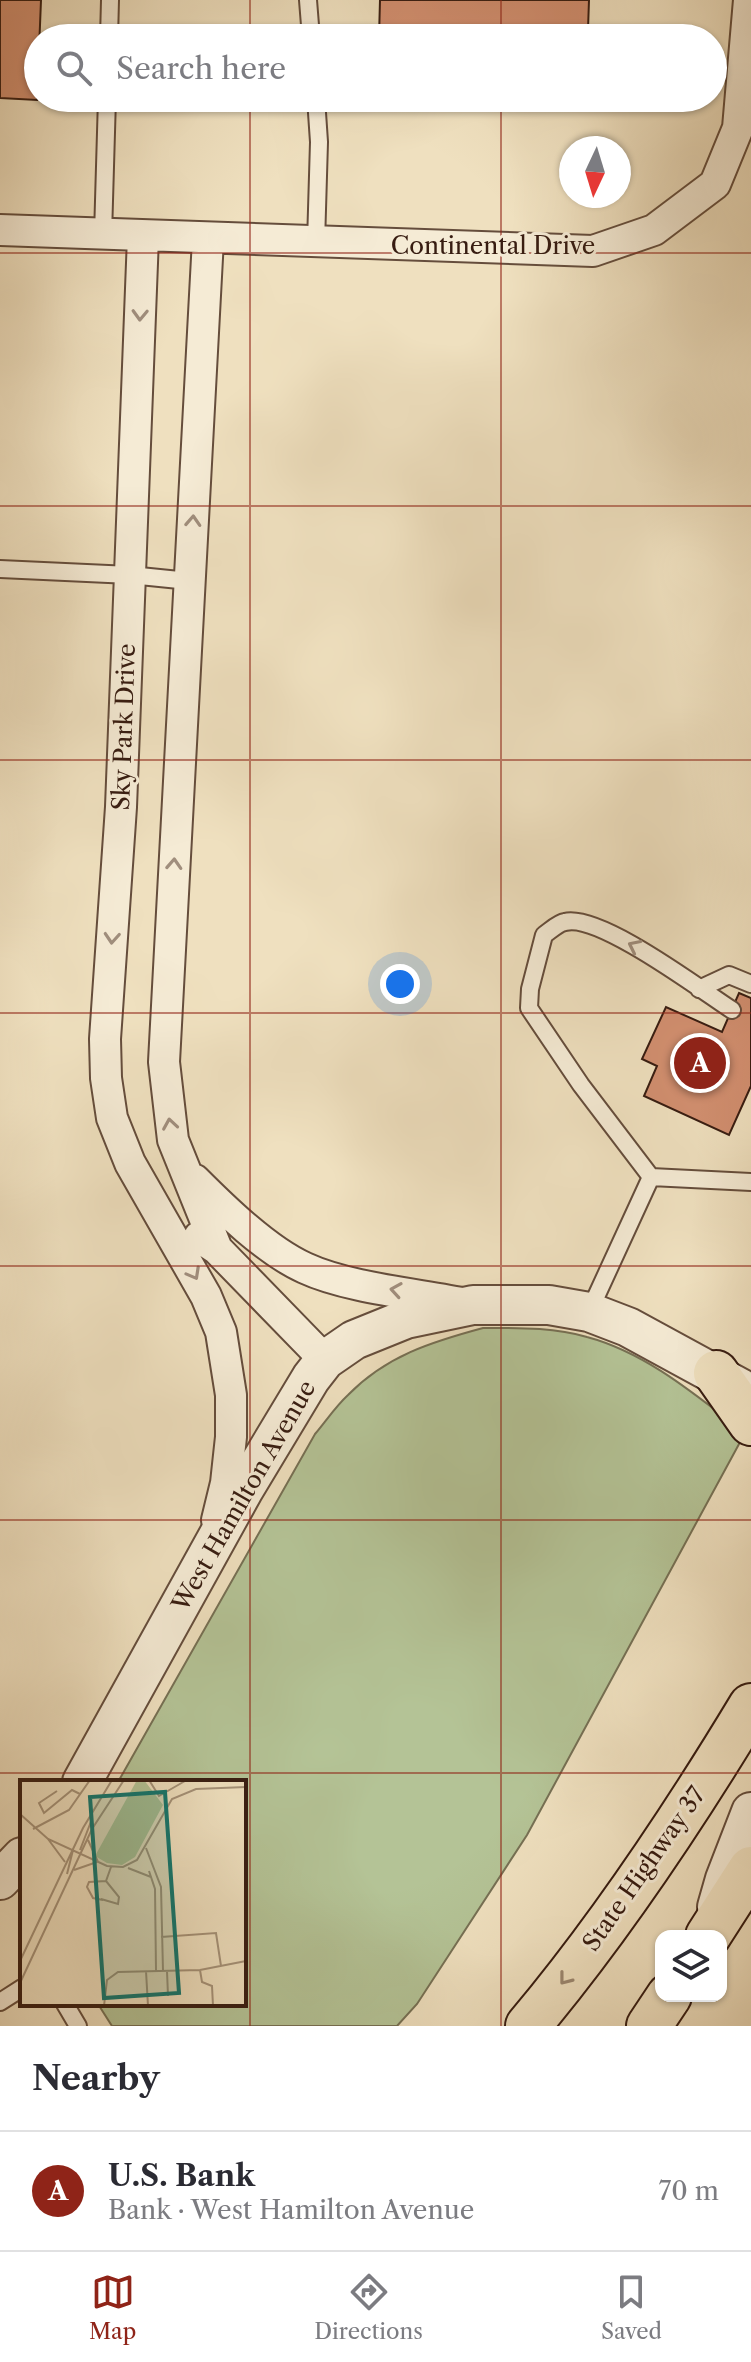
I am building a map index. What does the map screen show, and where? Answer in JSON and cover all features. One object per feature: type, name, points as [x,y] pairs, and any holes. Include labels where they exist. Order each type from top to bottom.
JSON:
[{"type":"main road","points":[[739,1382],[751,1423]]},
{"type":"main road","name":"State Highway 37","points":[[528,2026],[645,1873],[751,1706]]},
{"type":"main road","points":[[712,1930],[751,1869]]},
{"type":"main road","points":[[649,2026],[665,2002]]},
{"type":"street","name":"Continental Drive","points":[[0,230],[593,251],[654,230],[715,184],[738,128],[749,0]]},
{"type":"street","name":"Sky Park Drive","points":[[143,237],[121,807],[105,1039],[106,1078],[112,1118],[126,1152],[206,1296],[221,1332],[231,1395],[231,1437],[226,1483],[209,1552]]},
{"type":"street","name":"Sky Park Drive","points":[[208,239],[164,1062],[173,1140],[217,1249]]},
{"type":"street","name":"Sky Park Drive","points":[[185,1169],[221,1206],[267,1244],[304,1268],[350,1282],[473,1305]]},
{"type":"street","name":"Sky Park Drive","points":[[156,1206],[217,1249],[325,1360]]},
{"type":"street","name":"West Hamilton Avenue","points":[[83,1780],[209,1552],[311,1378],[325,1360],[354,1340],[406,1319],[473,1305],[549,1305],[589,1312],[628,1327],[739,1382]]},
{"type":"street","points":[[710,1930],[725,1879],[751,1812]]},
{"type":"street","points":[[0,1880],[20,1859]]},
{"type":"lane","points":[[109,24],[110,0]]},
{"type":"lane","points":[[308,0],[310,24]]},
{"type":"lane","points":[[103,235],[107,112]]},
{"type":"lane","points":[[316,243],[317,112]]},
{"type":"lane","points":[[0,569],[189,581]]},
{"type":"lane","points":[[732,1010],[647,952],[589,924],[565,921],[544,935],[530,989],[529,1008],[581,1085],[651,1177],[751,1182]]},
{"type":"lane","points":[[699,989],[729,975],[751,984]]},
{"type":"lane","points":[[589,1312],[651,1177]]},
{"type":"lane","points":[[0,2002],[20,1989]]},
{"type":"lane","points":[[66,2006],[78,2026]]},
{"type":"green space","points":[[483,1328],[561,1331],[587,1337],[609,1344],[651,1365],[745,1433],[527,1835],[417,2004],[397,2026],[112,2026],[99,2006],[246,2006],[246,1780],[119,1780],[315,1434],[344,1399],[378,1370],[410,1352]]},
{"type":"building","points":[[0,0],[41,0],[40,24],[24,24],[24,99],[0,98]]},
{"type":"building","points":[[380,0],[589,0],[588,24],[379,24]]},
{"type":"building","points":[[739,993],[751,998],[751,1086],[729,1135],[644,1096],[657,1066],[642,1059],[666,1007],[722,1032]]},
{"type":"place","name":"U.S. Bank","points":[[700,1063]]}]
